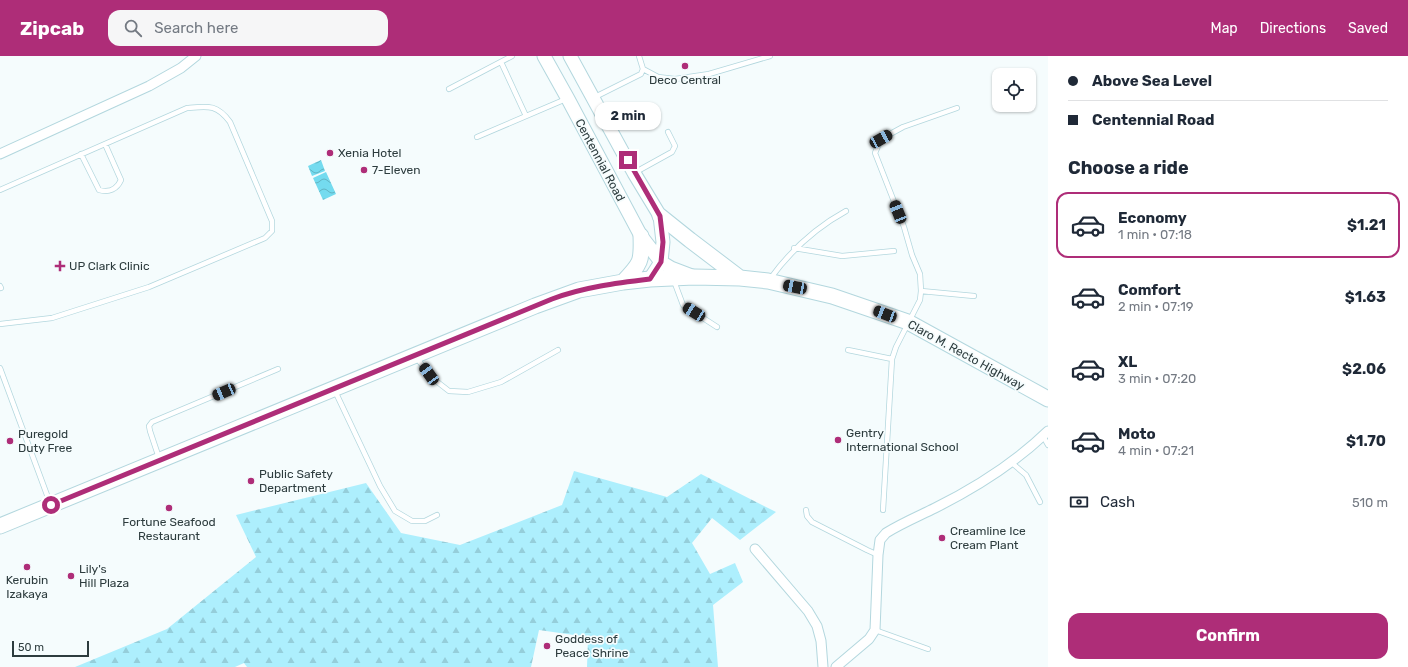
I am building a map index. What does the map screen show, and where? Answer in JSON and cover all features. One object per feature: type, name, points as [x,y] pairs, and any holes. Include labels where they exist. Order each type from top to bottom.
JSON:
[{"type":"main road","points":[[660,216],[740,278]]},
{"type":"main road","points":[[624,282],[640,262],[641,236]]},
{"type":"main road","name":"Claro M. Recto Highway","points":[[0,526],[565,294],[624,282],[673,277],[740,278],[768,282],[832,296],[908,322],[1048,399]]},
{"type":"street","points":[[0,154],[149,86],[181,68],[196,56]]},
{"type":"street","name":"Centennial Road","points":[[544,56],[641,236],[661,262],[671,268],[694,277]]},
{"type":"street","name":"Centennial Road","points":[[570,56],[634,173],[660,216],[663,242],[661,262],[650,279]]},
{"type":"street","points":[[836,667],[869,639],[875,630],[878,554],[880,540],[886,532],[964,492],[1012,463],[1045,434]]},
{"type":"street","points":[[755,550],[808,611],[817,626],[823,667]]},
{"type":"lane","points":[[449,89],[512,56]]},
{"type":"lane","points":[[593,98],[641,74],[643,69],[639,56]]},
{"type":"lane","points":[[643,69],[658,76],[675,79],[708,74],[770,56]]},
{"type":"lane","points":[[501,62],[526,116]]},
{"type":"lane","points":[[477,137],[568,99]]},
{"type":"lane","points":[[0,190],[187,108],[216,108],[224,114],[230,122],[272,221],[272,231],[265,238],[149,287],[52,318],[0,324]]},
{"type":"lane","points":[[883,510],[892,359],[896,347],[920,300],[921,291],[920,274],[912,255],[904,227],[875,153],[881,139],[903,127],[957,108]]},
{"type":"lane","points":[[634,173],[672,152],[675,146],[668,132]]},
{"type":"lane","points":[[81,154],[99,190],[105,192],[112,190],[121,180],[105,144]]},
{"type":"lane","points":[[768,282],[794,248],[831,219],[846,210]]},
{"type":"lane","points":[[794,248],[842,256],[894,251]]},
{"type":"lane","points":[[673,277],[683,305],[717,327]]},
{"type":"lane","points":[[921,291],[974,296]]},
{"type":"lane","points":[[415,355],[431,377],[449,391],[468,392],[501,382],[558,350]]},
{"type":"lane","points":[[848,350],[892,359]]},
{"type":"lane","points":[[0,368],[51,505]]},
{"type":"lane","points":[[159,460],[149,426],[152,422],[278,369]]},
{"type":"lane","points":[[334,388],[380,486],[395,511],[412,521],[425,521],[437,515]]},
{"type":"lane","points":[[1045,434],[1048,445]]},
{"type":"lane","points":[[1012,463],[1026,475],[1040,502]]},
{"type":"lane","points":[[806,510],[807,516],[812,522],[878,554]]},
{"type":"lane","points":[[875,630],[928,649]]},
{"type":"green space","points":[[574,471],[667,497],[701,474],[776,512],[740,540],[712,518],[692,543],[710,574],[735,563],[743,582],[713,605],[718,667],[587,667],[588,637],[539,630],[531,667],[247,667],[244,663],[235,667],[75,667],[167,629],[256,557],[236,515],[366,483],[401,533],[460,545],[562,505]]},
{"type":"water","points":[[321,160],[325,171],[312,176],[308,166]]},
{"type":"water","points":[[326,172],[336,194],[323,200],[313,178]]},
{"type":"place","name":"Deco Central","points":[[685,66]]},
{"type":"place","name":"Xenia Hotel","points":[[330,153]]},
{"type":"place","name":"7-Eleven","points":[[364,170]]},
{"type":"place","name":"UP Clark Clinic","points":[[60,266]]},
{"type":"place","name":"Gentry International School","points":[[838,440]]},
{"type":"place","name":"Puregold Duty Free","points":[[10,441]]},
{"type":"place","name":"Public Safety Department","points":[[251,481]]},
{"type":"place","name":"Fortune Seafood Restaurant","points":[[169,508]]},
{"type":"place","name":"Creamline Ice Cream Plant","points":[[942,538]]},
{"type":"place","name":"Kerubin Izakaya","points":[[27,567]]},
{"type":"place","name":"Lily's Hill Plaza","points":[[71,576]]},
{"type":"place","name":"Goddess of Peace Shrine","points":[[547,646]]},
{"type":"route","points":[[51,505],[362,376],[565,294],[624,282],[650,279],[661,262],[663,242],[660,216],[628,160]]}]
